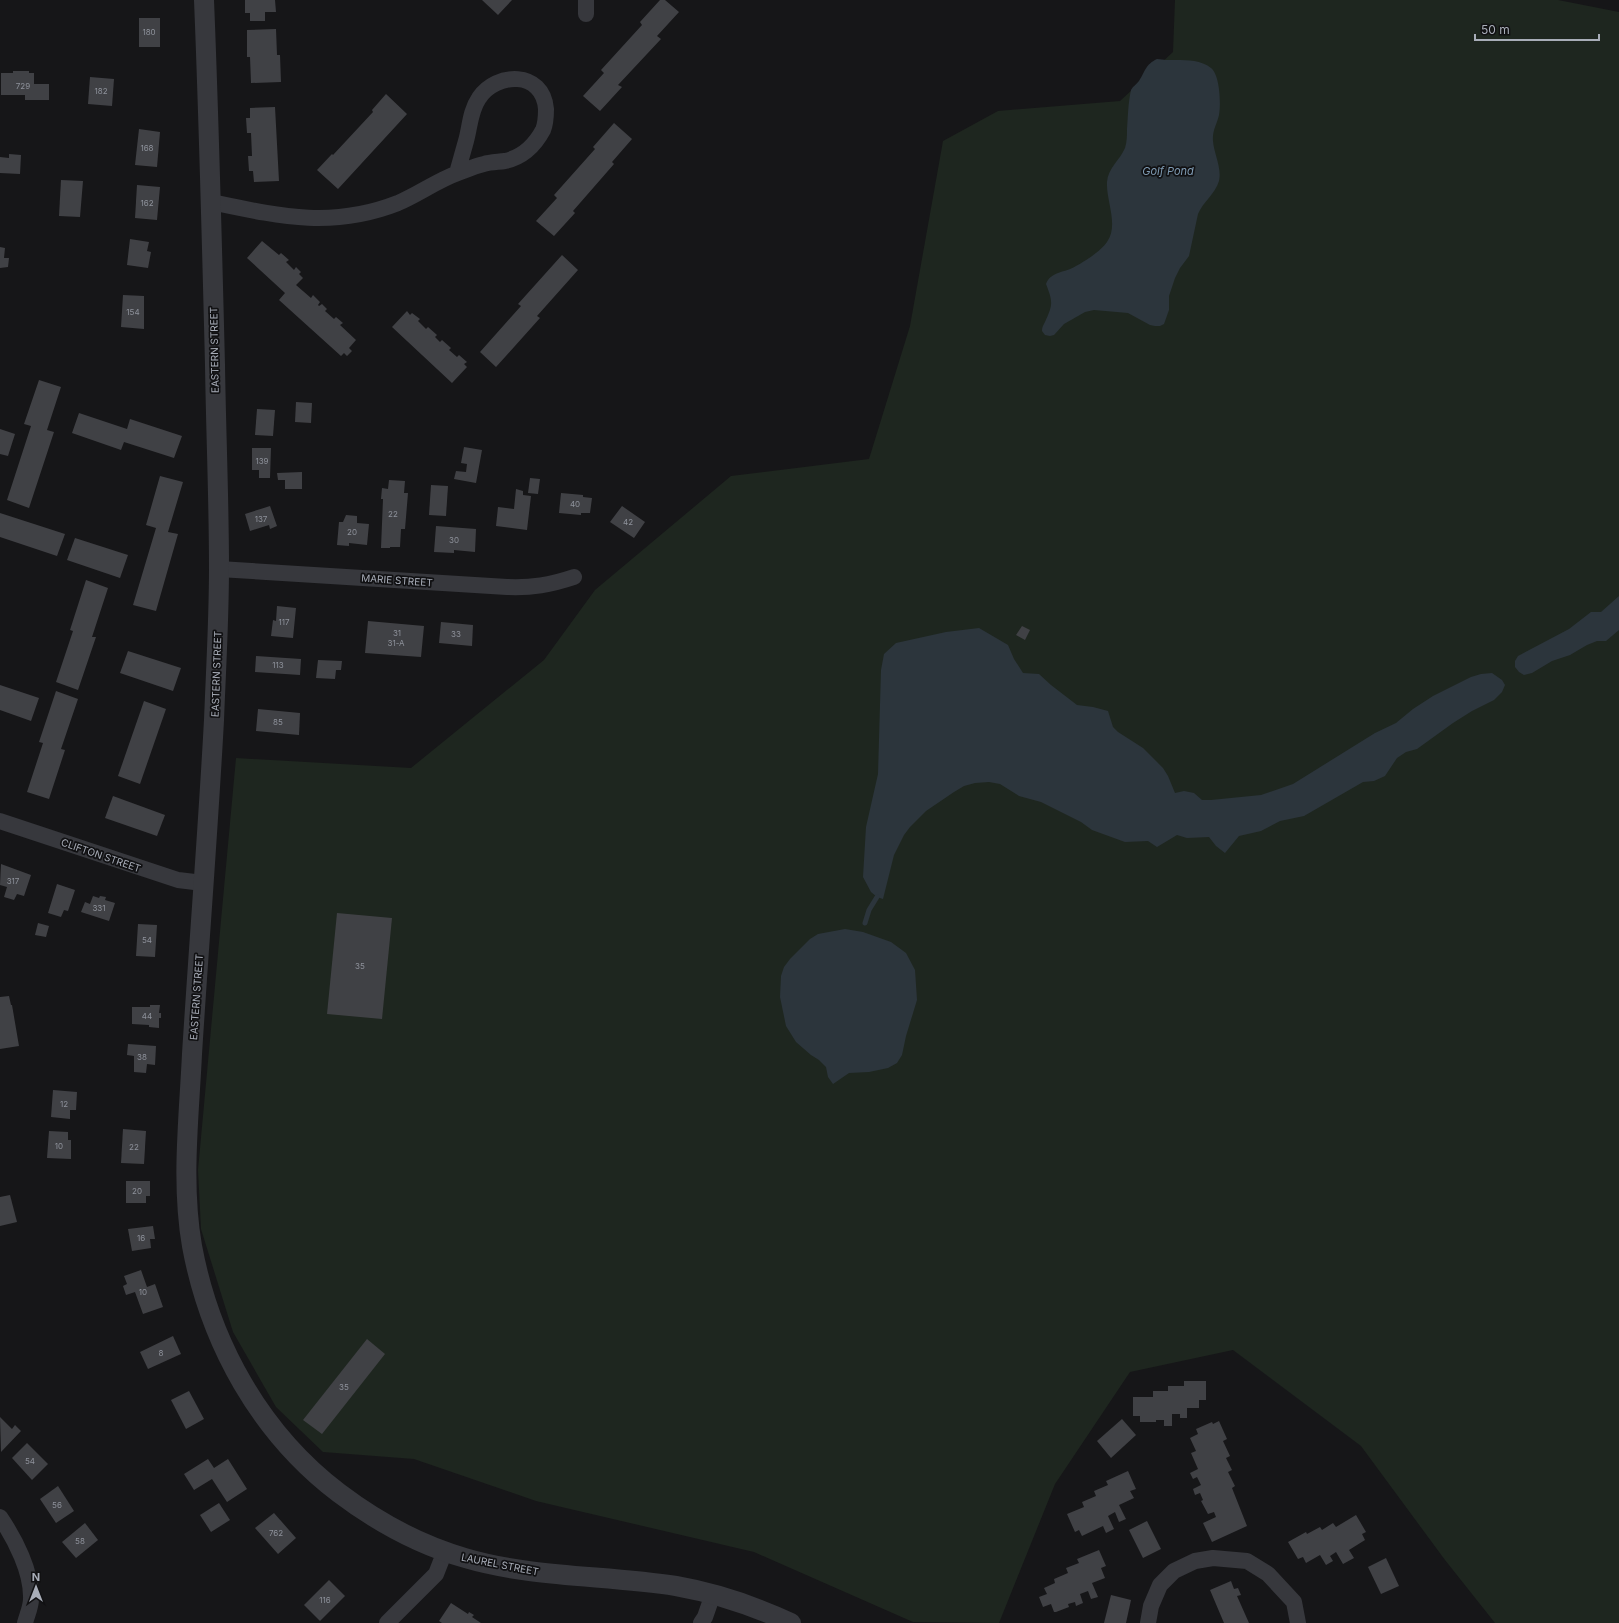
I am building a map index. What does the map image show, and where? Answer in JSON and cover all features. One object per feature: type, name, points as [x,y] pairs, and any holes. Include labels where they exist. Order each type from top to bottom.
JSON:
[{"type":"street","name":"EASTERN STREET","points":[[204,0],[211,202],[219,569],[213,739],[189,1102],[186,1191],[190,1235],[201,1287],[221,1342]]},
{"type":"street","points":[[211,202],[279,216],[310,218],[337,218],[376,210],[398,203],[419,194],[457,173],[485,164],[514,158],[534,145],[545,126],[546,116],[544,96],[539,88],[529,82],[516,78],[494,84],[479,98],[469,122],[466,140],[457,173]]},
{"type":"street","name":"MARIE STREET","points":[[219,569],[507,588],[530,588],[552,584],[574,577]]},
{"type":"street","name":"CLIFTON STREET","points":[[0,821],[178,880],[203,883]]},
{"type":"street","name":"LAUREL STREET","points":[[221,1342],[244,1387],[280,1437],[301,1460],[339,1492],[367,1512],[402,1532],[445,1552],[471,1560],[516,1569],[547,1573],[674,1586],[712,1594],[770,1613],[791,1623]]},
{"type":"street","points":[[0,1517],[11,1535],[28,1571],[31,1601],[25,1623]]},
{"type":"street","points":[[387,1623],[436,1574],[445,1552]]},
{"type":"street","points":[[1148,1623],[1151,1606],[1160,1585],[1174,1571],[1195,1561],[1213,1558],[1247,1561],[1268,1574],[1294,1602],[1298,1623]]},
{"type":"street","points":[[701,1623],[705,1616],[712,1594]]},
{"type":"shaded area","points":[[1175,0],[1558,0],[1619,12],[1619,1623],[1495,1623],[1445,1560],[1361,1446],[1233,1350],[1130,1372],[1055,1484],[999,1623],[913,1622],[754,1552],[536,1501],[414,1459],[323,1452],[276,1407],[233,1332],[201,1229],[198,1170],[236,758],[411,768],[544,660],[595,590],[731,476],[869,459],[910,326],[943,141],[998,111],[1120,101],[1173,52]]},
{"type":"water","name":"Golf Pond","points":[[1157,59],[1185,60],[1205,64],[1214,72],[1218,83],[1220,97],[1219,115],[1213,137],[1219,166],[1219,181],[1215,190],[1198,214],[1189,256],[1175,278],[1169,296],[1169,310],[1164,324],[1160,326],[1150,325],[1128,313],[1094,310],[1085,312],[1064,324],[1054,335],[1045,335],[1042,328],[1051,307],[1051,299],[1046,284],[1048,280],[1055,274],[1072,268],[1093,256],[1105,245],[1110,235],[1112,221],[1107,182],[1112,168],[1126,146],[1131,90],[1139,81],[1148,66]]},
{"type":"water","points":[[1619,596],[1619,630],[1606,641],[1597,641],[1587,645],[1570,655],[1552,661],[1532,673],[1524,675],[1515,667],[1515,661],[1518,656],[1569,629],[1591,612],[1601,612]]},
{"type":"water","points":[[979,628],[1008,645],[1014,659],[1023,673],[1039,674],[1077,705],[1108,711],[1113,727],[1118,732],[1143,748],[1163,768],[1175,793],[1184,791],[1194,793],[1202,800],[1261,795],[1293,784],[1375,733],[1396,723],[1413,709],[1433,696],[1471,677],[1492,673],[1502,680],[1505,685],[1502,692],[1494,700],[1453,723],[1417,749],[1406,752],[1397,758],[1385,776],[1374,781],[1363,782],[1304,816],[1280,821],[1261,831],[1239,836],[1225,853],[1216,846],[1209,837],[1187,838],[1177,835],[1157,847],[1148,841],[1125,842],[1092,830],[1081,822],[1041,802],[1019,796],[1000,784],[989,782],[975,783],[964,786],[926,811],[910,827],[904,835],[894,855],[883,899],[877,897],[871,892],[863,877],[866,827],[878,774],[881,670],[884,654],[896,643],[946,632]]},
{"type":"water","points":[[845,929],[863,932],[891,942],[906,953],[915,970],[917,1000],[902,1055],[897,1063],[888,1068],[869,1072],[849,1073],[833,1084],[828,1077],[826,1067],[796,1042],[786,1026],[780,997],[781,976],[784,967],[790,959],[810,939],[818,934]]},
{"type":"building","points":[[245,0],[275,0],[276,12],[265,12],[265,21],[250,21],[250,13],[245,13]]},
{"type":"building","points":[[482,0],[512,0],[498,15]]},
{"type":"building","points":[[660,0],[665,0],[679,12],[657,36],[661,39],[618,85],[622,87],[600,111],[583,96],[604,73],[601,70],[642,25],[640,22]]},
{"type":"building","points":[[139,18],[160,18],[160,47],[139,47]]},
{"type":"building","points":[[276,29],[277,55],[280,55],[281,82],[251,83],[250,57],[247,57],[247,30]]},
{"type":"building","points":[[13,71],[29,71],[29,73],[34,73],[34,84],[49,84],[49,100],[25,100],[25,95],[1,95],[1,73],[13,73]]},
{"type":"building","points":[[90,77],[114,79],[112,106],[88,104]]},
{"type":"building","points":[[386,94],[407,114],[338,189],[317,170],[373,112],[372,110]]},
{"type":"building","points":[[275,107],[279,181],[254,182],[253,171],[249,171],[248,156],[252,156],[251,133],[247,133],[246,118],[250,118],[250,108]]},
{"type":"building","points":[[614,123],[632,139],[612,162],[614,164],[573,211],[575,213],[554,236],[536,221],[557,198],[554,195],[595,149],[593,147]]},
{"type":"building","points":[[139,129],[160,132],[157,167],[135,165]]},
{"type":"building","points":[[9,154],[21,155],[20,174],[0,173],[0,157],[9,158]]},
{"type":"building","points":[[61,180],[83,181],[80,217],[59,216]]},
{"type":"building","points":[[137,185],[160,187],[157,220],[135,218]]},
{"type":"building","points":[[130,239],[149,242],[147,251],[151,252],[148,268],[127,265]]},
{"type":"building","points":[[262,241],[279,255],[281,253],[289,260],[286,262],[294,270],[296,267],[301,272],[299,274],[303,278],[296,285],[311,298],[313,295],[320,302],[318,305],[319,306],[322,304],[327,309],[325,311],[334,319],[336,317],[343,323],[340,325],[356,340],[349,348],[352,351],[347,356],[344,353],[341,356],[279,300],[285,293],[247,258]]},
{"type":"building","points":[[0,247],[5,248],[4,258],[9,258],[8,267],[0,268]]},
{"type":"building","points":[[562,255],[578,270],[537,316],[540,318],[496,367],[480,352],[521,306],[518,304]]},
{"type":"building","points":[[123,295],[144,296],[144,329],[121,327]]},
{"type":"building","points":[[407,311],[410,315],[412,313],[420,319],[418,321],[426,329],[428,327],[437,335],[435,337],[440,342],[442,340],[451,348],[449,350],[457,357],[459,355],[467,362],[464,364],[467,367],[452,383],[392,327]]},
{"type":"building","points":[[39,380],[61,387],[47,430],[54,432],[29,508],[7,500],[31,426],[24,424]]},
{"type":"building","points":[[296,402],[312,403],[311,423],[295,422]]},
{"type":"building","points":[[257,409],[275,410],[273,436],[255,435]]},
{"type":"building","points":[[79,413],[127,429],[130,419],[182,436],[174,458],[124,442],[121,450],[72,433]]},
{"type":"building","points":[[0,429],[15,434],[8,456],[0,454]]},
{"type":"building","points":[[464,447],[482,450],[476,483],[454,479],[456,471],[466,472],[467,464],[461,463]]},
{"type":"building","points":[[252,448],[271,448],[270,478],[259,478],[259,470],[252,470]]},
{"type":"building","points":[[302,472],[302,489],[285,489],[285,480],[278,480],[277,473]]},
{"type":"building","points":[[160,476],[183,482],[168,532],[178,534],[156,611],[133,605],[156,528],[146,525]]},
{"type":"building","points":[[530,478],[540,479],[538,494],[528,493]]},
{"type":"building","points":[[389,480],[405,481],[404,493],[408,493],[405,529],[401,529],[400,547],[381,548],[382,488],[388,489]]},
{"type":"building","points":[[431,485],[448,486],[446,516],[429,515]]},
{"type":"building","points":[[516,489],[523,491],[523,495],[531,496],[527,530],[496,526],[498,507],[514,509]]},
{"type":"building","points":[[561,493],[583,495],[583,497],[592,498],[590,513],[581,513],[581,515],[559,513]]},
{"type":"building","points":[[270,506],[277,526],[270,529],[269,525],[250,531],[245,514]]},
{"type":"building","points":[[622,506],[645,522],[634,538],[610,522]]},
{"type":"building","points":[[0,513],[65,534],[57,556],[0,537]]},
{"type":"building","points":[[346,515],[357,516],[357,523],[369,524],[367,545],[349,543],[349,546],[337,545],[339,522],[343,522]]},
{"type":"building","points":[[436,526],[476,529],[475,552],[454,550],[454,553],[434,552]]},
{"type":"building","points":[[75,538],[128,555],[120,578],[67,560]]},
{"type":"building","points":[[86,580],[108,588],[92,637],[96,637],[78,690],[56,682],[73,631],[70,630]]},
{"type":"building","points":[[277,606],[296,608],[293,638],[271,636],[273,620],[276,621]]},
{"type":"building","points":[[368,621],[424,626],[421,657],[365,653]]},
{"type":"building","points":[[441,622],[473,625],[472,646],[439,643]]},
{"type":"building","points":[[1022,626],[1030,630],[1025,640],[1016,635]]},
{"type":"building","points":[[128,651],[181,668],[173,691],[120,673]]},
{"type":"building","points":[[256,656],[301,659],[300,675],[255,672]]},
{"type":"building","points":[[318,660],[342,661],[341,670],[336,670],[335,679],[316,678]]},
{"type":"building","points":[[0,685],[39,698],[31,721],[0,710]]},
{"type":"building","points":[[56,691],[78,699],[61,749],[65,750],[49,799],[27,792],[43,743],[39,742]]},
{"type":"building","points":[[144,701],[166,709],[140,784],[118,776]]},
{"type":"building","points":[[258,709],[300,713],[299,735],[256,731]]},
{"type":"building","points":[[113,796],[165,815],[157,836],[105,818]]},
{"type":"building","points":[[1,864],[31,875],[24,896],[17,894],[14,900],[4,897],[7,887],[0,885]]},
{"type":"building","points":[[57,884],[75,890],[68,911],[64,910],[61,917],[48,913]]},
{"type":"building","points":[[93,896],[99,898],[100,896],[106,897],[105,900],[115,903],[109,921],[81,912],[85,902],[90,904]]},
{"type":"building","points":[[337,913],[392,918],[382,1019],[327,1014]]},
{"type":"building","points":[[38,923],[49,926],[46,937],[35,935]]},
{"type":"building","points":[[138,924],[157,925],[155,957],[136,956]]},
{"type":"building","points":[[9,996],[19,1046],[0,1049],[0,997]]},
{"type":"building","points":[[150,1005],[160,1005],[159,1013],[161,1013],[161,1018],[159,1018],[159,1028],[149,1027],[149,1025],[132,1024],[132,1007],[150,1007]]},
{"type":"building","points":[[128,1044],[156,1046],[155,1065],[147,1064],[146,1073],[134,1072],[134,1056],[127,1055]]},
{"type":"building","points":[[53,1090],[77,1092],[76,1110],[70,1110],[70,1119],[51,1117]]},
{"type":"building","points":[[123,1129],[146,1131],[144,1164],[121,1163]]},
{"type":"building","points":[[49,1131],[68,1132],[68,1140],[71,1140],[71,1159],[47,1158]]},
{"type":"building","points":[[126,1181],[150,1181],[150,1196],[146,1196],[146,1203],[126,1203]]},
{"type":"building","points":[[10,1195],[17,1222],[0,1226],[0,1197]]},
{"type":"building","points":[[153,1226],[155,1239],[150,1239],[151,1248],[132,1251],[128,1229]]},
{"type":"building","points":[[141,1270],[147,1287],[155,1284],[163,1307],[143,1314],[135,1292],[126,1295],[123,1286],[127,1284],[124,1276]]},
{"type":"building","points":[[173,1336],[181,1354],[148,1369],[140,1352]]},
{"type":"building","points":[[367,1339],[385,1354],[322,1434],[303,1420]]},
{"type":"building","points":[[1184,1381],[1206,1381],[1206,1400],[1199,1400],[1199,1408],[1187,1408],[1187,1418],[1180,1418],[1180,1414],[1172,1414],[1172,1426],[1164,1426],[1164,1420],[1156,1420],[1156,1422],[1140,1422],[1140,1416],[1133,1416],[1133,1397],[1153,1397],[1153,1391],[1168,1391],[1168,1386],[1184,1386]]},
{"type":"building","points":[[189,1391],[204,1419],[186,1429],[171,1400]]},
{"type":"building","points":[[0,1417],[12,1429],[15,1425],[21,1431],[1,1452]]},
{"type":"building","points":[[1122,1419],[1136,1435],[1111,1458],[1097,1441]]},
{"type":"building","points":[[1219,1421],[1227,1439],[1223,1441],[1230,1456],[1226,1458],[1232,1470],[1228,1472],[1235,1486],[1232,1488],[1247,1526],[1212,1542],[1203,1523],[1216,1517],[1214,1512],[1208,1514],[1201,1501],[1203,1500],[1200,1493],[1195,1495],[1193,1489],[1201,1485],[1197,1477],[1193,1479],[1190,1473],[1198,1469],[1191,1453],[1196,1451],[1190,1438],[1198,1434],[1196,1429],[1212,1422],[1213,1424]]},
{"type":"building","points":[[27,1443],[48,1464],[32,1480],[12,1458]]},
{"type":"building","points":[[208,1459],[214,1468],[228,1459],[247,1489],[227,1502],[212,1479],[194,1490],[184,1474]]},
{"type":"building","points":[[1128,1471],[1136,1489],[1130,1491],[1134,1498],[1119,1505],[1126,1519],[1119,1522],[1115,1512],[1108,1516],[1114,1529],[1106,1533],[1103,1526],[1082,1536],[1079,1530],[1075,1532],[1067,1514],[1084,1507],[1082,1502],[1096,1496],[1094,1491],[1108,1485],[1106,1481]]},
{"type":"building","points":[[58,1486],[74,1511],[56,1523],[40,1499]]},
{"type":"building","points":[[219,1503],[230,1520],[211,1532],[200,1515]]},
{"type":"building","points":[[274,1513],[296,1538],[278,1554],[255,1528]]},
{"type":"building","points":[[1356,1515],[1366,1532],[1362,1534],[1365,1540],[1349,1550],[1354,1558],[1343,1564],[1336,1552],[1330,1556],[1333,1561],[1326,1565],[1320,1555],[1306,1563],[1303,1557],[1298,1559],[1288,1542],[1306,1532],[1307,1534],[1320,1527],[1322,1530],[1333,1523],[1336,1527]]},
{"type":"building","points":[[1147,1521],[1161,1549],[1143,1558],[1129,1530]]},
{"type":"building","points":[[85,1523],[98,1540],[76,1558],[62,1542]]},
{"type":"building","points":[[1099,1550],[1106,1566],[1101,1568],[1105,1578],[1092,1583],[1098,1597],[1091,1599],[1088,1591],[1080,1594],[1083,1603],[1076,1606],[1075,1602],[1068,1604],[1069,1607],[1056,1612],[1054,1612],[1051,1604],[1043,1607],[1039,1597],[1047,1594],[1044,1588],[1055,1583],[1054,1579],[1068,1573],[1066,1568],[1079,1563],[1077,1559]]},
{"type":"building","points":[[1386,1558],[1399,1586],[1381,1594],[1368,1567]]},
{"type":"building","points":[[329,1580],[345,1596],[320,1621],[304,1605]]},
{"type":"building","points":[[1231,1581],[1234,1589],[1238,1588],[1241,1595],[1237,1596],[1249,1623],[1224,1623],[1210,1590]]},
{"type":"building","points":[[1111,1595],[1131,1600],[1126,1623],[1104,1623]]},
{"type":"building","points":[[451,1603],[468,1614],[469,1612],[474,1615],[472,1617],[481,1623],[442,1623],[439,1621]]},
{"type":"waterway","points":[[865,923],[869,910],[877,897]]}]
